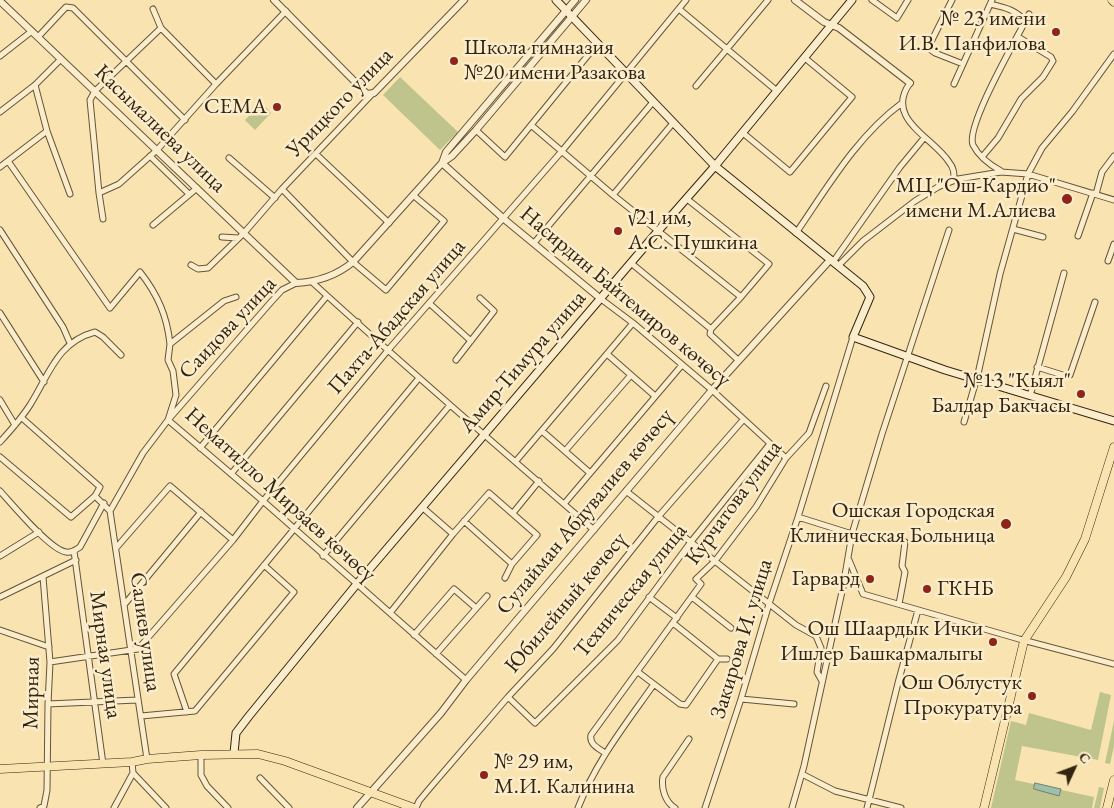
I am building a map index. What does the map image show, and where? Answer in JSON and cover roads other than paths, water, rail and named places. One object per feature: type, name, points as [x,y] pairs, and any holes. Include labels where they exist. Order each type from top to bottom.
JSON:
[{"type":"main road","points":[[556,0],[715,166],[862,286],[870,297],[853,337],[976,380],[1114,421]]},
{"type":"main road","name":"Амир-Тимура улица","points":[[234,753],[236,733],[356,585],[743,133],[852,0]]},
{"type":"main road","points":[[984,808],[1024,640],[1066,577],[1085,539],[1114,448]]},
{"type":"main road","points":[[0,769],[103,764],[132,762],[147,758],[248,753],[271,757],[415,808]]},
{"type":"main road","points":[[1108,808],[1114,780]]},
{"type":"street","points":[[274,0],[367,94],[374,93]]},
{"type":"street","name":"Урицкого улица","points":[[191,265],[198,269],[208,268],[241,236],[282,189],[464,0]]},
{"type":"street","name":"Саидова улица","points":[[442,163],[446,152],[575,0]]},
{"type":"street","name":"Саидова улица","points":[[110,511],[143,453],[168,420],[282,290],[296,283],[312,282],[341,272],[352,262],[442,163],[452,156],[476,130],[586,0]]},
{"type":"street","name":"Пахта-Абадская улица","points":[[130,650],[138,649],[233,540],[389,349],[562,151],[686,0]]},
{"type":"street","points":[[696,86],[768,0]]},
{"type":"street","points":[[795,0],[824,22],[839,28],[910,83],[905,90],[902,103],[907,118],[924,138],[948,160],[954,170],[954,180]]},
{"type":"street","points":[[872,0],[898,18],[908,0]]},
{"type":"street","points":[[952,0],[928,48],[935,53],[963,64]]},
{"type":"street","name":"Касымалиева улица","points":[[0,1],[197,188],[241,236],[296,283]]},
{"type":"street","points":[[954,84],[991,2],[1021,16],[1025,22]]},
{"type":"street","points":[[0,12],[6,7]]},
{"type":"street","points":[[38,38],[66,7],[73,8],[185,120]]},
{"type":"street","points":[[153,9],[161,28],[216,84]]},
{"type":"street","points":[[679,9],[777,91]]},
{"type":"street","points":[[99,193],[119,184],[157,150],[216,84],[286,12]]},
{"type":"street","points":[[1001,172],[988,164],[973,145],[972,140],[978,118],[996,78],[1029,14]]},
{"type":"street","points":[[103,219],[90,100],[95,91],[161,28]]},
{"type":"street","points":[[0,56],[32,31]]},
{"type":"street","points":[[982,157],[998,138],[1021,99],[1044,77],[1053,60],[1018,37]]},
{"type":"street","points":[[476,130],[505,157],[598,43]]},
{"type":"street","points":[[964,422],[976,380],[1000,274],[1028,174],[1042,148],[1072,112],[1114,54]]},
{"type":"street","points":[[743,133],[790,172],[852,96],[805,58]]},
{"type":"street","points":[[0,112],[35,85],[61,59]]},
{"type":"street","points":[[35,85],[47,131],[70,194]]},
{"type":"street","points":[[534,243],[653,102]]},
{"type":"street","points":[[796,233],[844,164],[869,134],[902,103]]},
{"type":"street","points":[[612,195],[672,123]]},
{"type":"street","points":[[531,125],[612,195],[741,297]]},
{"type":"street","points":[[0,167],[47,131]]},
{"type":"street","points":[[834,262],[900,167],[924,138]]},
{"type":"street","points":[[316,154],[389,223]]},
{"type":"street","points":[[150,156],[189,194]]},
{"type":"street","points":[[1078,236],[1102,172],[1114,156]]},
{"type":"street","points":[[229,158],[275,198]]},
{"type":"street","name":"Нематилло Мирзаев көчөсү","points":[[8,161],[110,308],[140,272],[155,294],[167,322],[170,344],[168,360],[173,371],[176,395],[168,420],[466,680]]},
{"type":"street","name":"Насирдин Байтемиров көчөсү","points":[[442,163],[504,219],[633,323],[712,390],[786,458]]},
{"type":"street","points":[[834,262],[915,201],[954,180],[1001,172],[1028,174],[1114,200]]},
{"type":"street","points":[[153,225],[197,188]]},
{"type":"street","points":[[282,189],[352,262],[386,290],[444,221],[413,194]]},
{"type":"street","points":[[687,199],[769,264],[711,329],[710,334],[738,360]]},
{"type":"street","points":[[1013,229],[1043,237]]},
{"type":"street","points":[[0,230],[63,327],[70,343]]},
{"type":"street","points":[[792,808],[802,774],[852,534],[949,230]]},
{"type":"street","points":[[222,237],[241,236]]},
{"type":"street","points":[[1108,261],[1114,244]]},
{"type":"street","name":"Сулайман Абдувалиев көчөсү","points":[[357,808],[441,713],[466,680],[738,360],[834,262]]},
{"type":"street","points":[[631,263],[711,329]]},
{"type":"street","points":[[1030,396],[1064,273]]},
{"type":"street","points":[[312,282],[594,530]]},
{"type":"street","points":[[200,448],[327,296]]},
{"type":"street","points":[[170,344],[224,301],[236,297]]},
{"type":"street","points":[[456,360],[494,311],[480,298]]},
{"type":"street","points":[[1037,367],[1070,376],[1095,302]]},
{"type":"street","points":[[429,303],[471,341]]},
{"type":"street","points":[[0,313],[44,382]]},
{"type":"street","points":[[231,474],[358,322]]},
{"type":"street","points":[[516,461],[633,323]]},
{"type":"street","points":[[0,442],[22,418],[44,382],[55,359],[70,343],[85,334],[95,332],[103,337],[121,355]]},
{"type":"street","name":"Закирова И. улица","points":[[706,808],[853,337]]},
{"type":"street","points":[[607,354],[655,396]]},
{"type":"street","points":[[564,504],[682,365]]},
{"type":"street","points":[[565,452],[631,375]]},
{"type":"street","points":[[187,712],[174,674],[419,378]]},
{"type":"street","name":"Курчатова улица","points":[[605,753],[592,744],[591,735],[701,584],[696,579],[714,561],[756,507],[786,458],[809,432],[826,386]]},
{"type":"street","points":[[0,400],[15,425]]},
{"type":"street","points":[[324,556],[450,404]]},
{"type":"street","points":[[0,456],[71,517],[95,496],[100,487],[22,418]]},
{"type":"street","name":"Юбилейный көчөсү","points":[[415,808],[508,697],[553,649],[658,517],[743,420]]},
{"type":"street","points":[[542,431],[590,473]]},
{"type":"street","name":"Техническая улица","points":[[508,697],[535,723],[618,640],[690,543],[770,445]]},
{"type":"street","points":[[513,513],[539,482]]},
{"type":"street","points":[[116,548],[170,486],[233,540]]},
{"type":"street","points":[[0,490],[50,544],[64,552],[74,552],[80,546],[104,503]]},
{"type":"street","points":[[626,491],[796,625],[816,636],[821,648],[817,672],[822,681]]},
{"type":"street","points":[[390,613],[453,534],[489,493],[538,535],[512,564],[505,578]]},
{"type":"street","points":[[95,496],[110,511]]},
{"type":"street","points":[[422,507],[453,534]]},
{"type":"street","name":"Салиев улица","points":[[110,511],[147,758]]},
{"type":"street","points":[[124,605],[201,512]]},
{"type":"street","points":[[798,517],[852,534]]},
{"type":"street","points":[[464,521],[512,564]]},
{"type":"street","points":[[0,556],[39,532]]},
{"type":"street","points":[[899,604],[906,572],[902,566],[905,542]]},
{"type":"street","name":"Мирная улица","points":[[74,552],[103,764]]},
{"type":"street","points":[[848,558],[863,594],[1114,664]]},
{"type":"street","points":[[0,597],[76,560]]},
{"type":"street","points":[[141,716],[195,711],[294,592],[264,565]]},
{"type":"street","name":"Мирная","points":[[40,808],[44,806],[47,790],[50,662],[43,577]]},
{"type":"street","points":[[414,635],[454,589],[476,608]]},
{"type":"street","points":[[436,654],[487,596]]},
{"type":"street","points":[[649,597],[718,659],[727,659]]},
{"type":"street","points":[[692,597],[731,628]]},
{"type":"street","points":[[867,808],[918,610]]},
{"type":"street","points":[[0,630],[49,647]]},
{"type":"street","points":[[50,662],[130,650]]},
{"type":"street","points":[[638,672],[680,704],[686,705],[718,659]]},
{"type":"street","points":[[578,808],[588,783],[605,753],[654,684]]},
{"type":"street","points":[[741,699],[794,704]]},
{"type":"street","points":[[48,704],[137,700]]},
{"type":"street","points":[[675,808],[667,802],[662,782],[663,777],[689,739]]},
{"type":"street","points":[[201,755],[201,775],[207,786],[228,808]]},
{"type":"street","points":[[114,808],[133,773],[132,762]]},
{"type":"street","points":[[133,773],[166,808]]},
{"type":"street","points":[[802,774],[835,791],[901,808]]},
{"type":"street","points":[[260,778],[289,808]]},
{"type":"waterway","points":[[476,122],[565,18]]},
{"type":"place","name":"№ 23 имени И.В. Панфилова","points":[[1056,32]]},
{"type":"place","name":"Школа гимназия №20 имени Разакова","points":[[454,61]]},
{"type":"place","name":"СЕМА","points":[[277,107]]},
{"type":"place","name":"МЦ \"Ош-Кардио\" имени М.Алиева","points":[[1067,199]]},
{"type":"place","name":"√21 им, А.С. Пушкина","points":[[618,231]]},
{"type":"place","name":"№13 \"Кыял\" Балдар Бакчасы","points":[[1081,394]]},
{"type":"place","name":"Ошская Городская Клиническая Больница","points":[[1006,524]]},
{"type":"place","name":"Гарвард","points":[[870,579]]},
{"type":"place","name":"ГКНБ","points":[[927,589]]},
{"type":"place","name":"Ош Шаардык Ички Ишлер Башкармалыгы","points":[[993,642]]},
{"type":"place","name":"Ош Облустук Прокуратура","points":[[1032,696]]},
{"type":"place","name":"№ 29 им, М.И. Калинина","points":[[484,775]]}]
